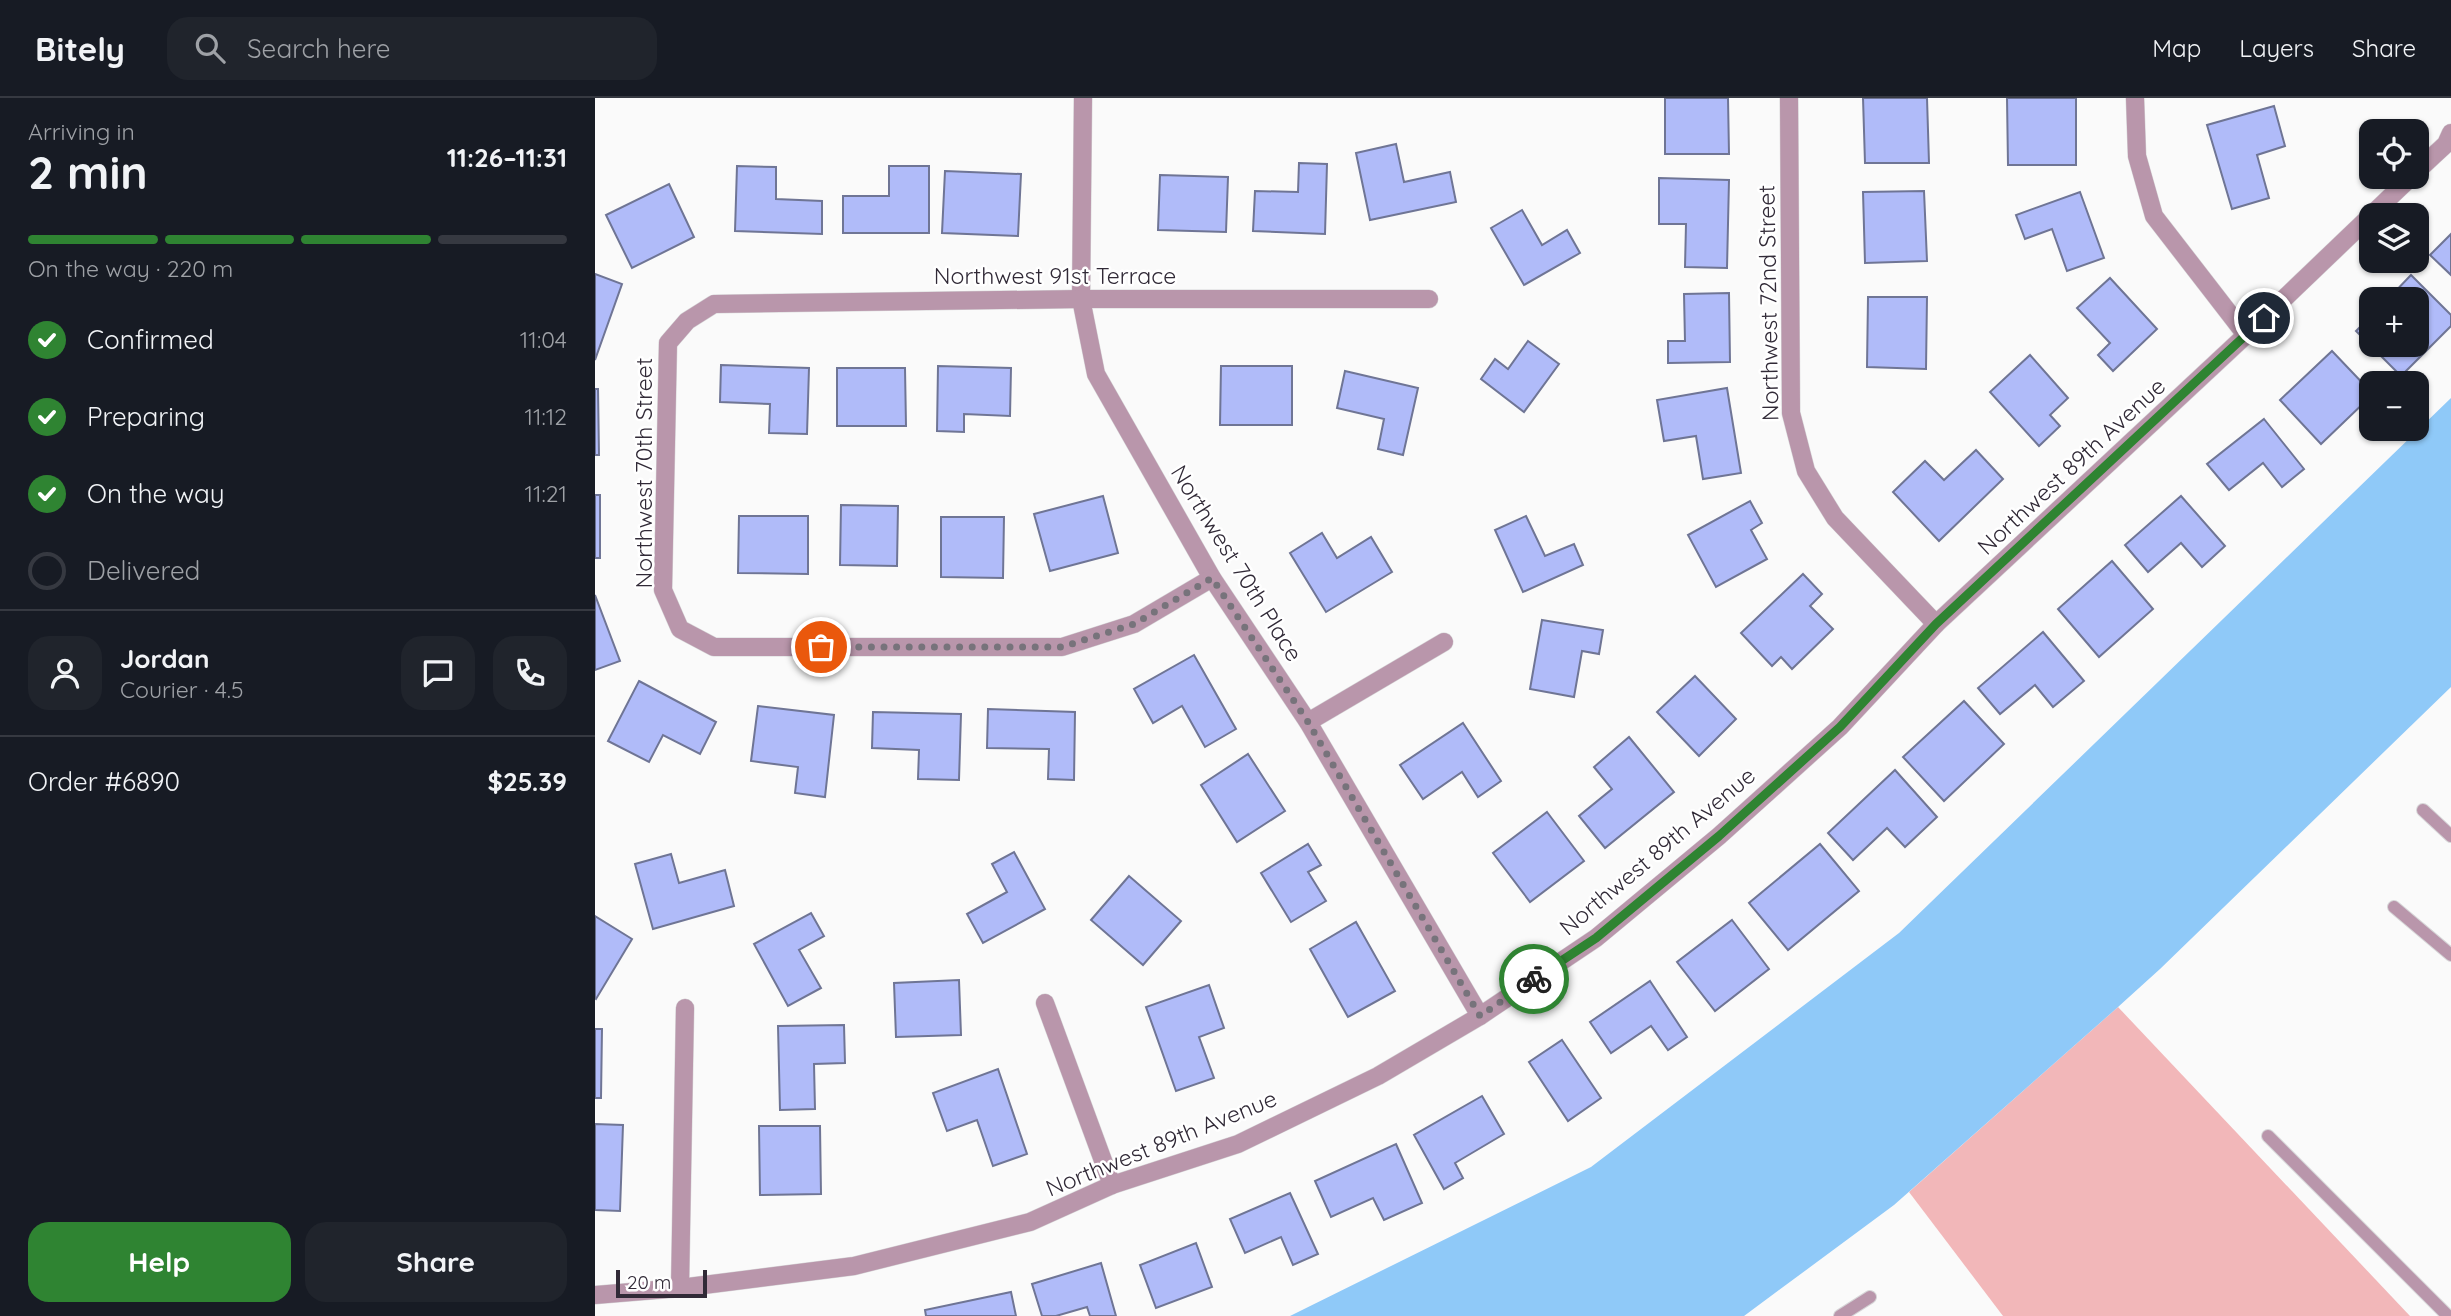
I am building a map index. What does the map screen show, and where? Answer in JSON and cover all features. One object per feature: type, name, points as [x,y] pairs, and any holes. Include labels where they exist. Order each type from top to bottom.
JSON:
[{"type":"street","name":"Northwest 70th Place","points":[[1083,98],[1081,299],[1096,374],[1212,578],[1308,722],[1480,1016]]},
{"type":"street","name":"Northwest 72nd Street","points":[[1789,98],[1791,413],[1806,471],[1835,517],[1936,624]]},
{"type":"street","points":[[2135,98],[2137,156],[2154,216],[2246,335]]},
{"type":"street","points":[[2429,160],[2446,144],[2451,133]]},
{"type":"street","name":"Northwest 89th Avenue","points":[[595,1296],[854,1266],[1030,1222],[1112,1185],[1238,1144],[1378,1076],[1480,1016],[1596,938],[1719,836],[1840,727],[1936,624],[2398,189]]},
{"type":"street","name":"Northwest 91st Terrace","points":[[687,321],[714,304],[1081,299],[1429,299]]},
{"type":"street","name":"Northwest 70th Street","points":[[687,321],[668,343],[663,590],[680,629],[714,647],[1062,647],[1134,624],[1212,578]]},
{"type":"street","points":[[1308,722],[1444,642]]},
{"type":"street","points":[[1045,1003],[1112,1185]]},
{"type":"street","points":[[680,1288],[685,1008]]},
{"type":"lane","points":[[2423,810],[2451,836]]},
{"type":"lane","points":[[2394,907],[2451,955]]},
{"type":"lane","points":[[2268,1136],[2448,1316]]},
{"type":"lane","points":[[1840,1316],[1870,1297]]},
{"type":"shaded area","points":[[2118,1007],[2410,1316],[2003,1316],[1909,1192]]},
{"type":"water","points":[[2451,398],[2451,687],[2160,969],[1894,1205],[1744,1316],[1290,1316],[1591,1167],[1899,933],[2407,441],[2429,441],[2429,419]]},
{"type":"building","points":[[1665,98],[1728,98],[1729,154],[1665,154]]},
{"type":"building","points":[[1863,98],[1927,98],[1929,163],[1865,163]]},
{"type":"building","points":[[2007,98],[2076,98],[2076,165],[2008,165]]},
{"type":"building","points":[[2274,106],[2285,146],[2257,155],[2269,198],[2232,209],[2207,125]]},
{"type":"building","points":[[1396,144],[1404,182],[1450,172],[1456,202],[1370,220],[1356,153]]},
{"type":"building","points":[[1299,163],[1327,164],[1325,234],[1253,231],[1255,191],[1298,192]]},
{"type":"building","points":[[737,166],[776,167],[776,199],[822,201],[822,234],[735,231]]},
{"type":"building","points":[[889,166],[929,166],[929,233],[843,233],[843,196],[889,196]]},
{"type":"building","points":[[945,171],[1021,174],[1018,236],[942,233]]},
{"type":"building","points":[[1160,175],[1228,177],[1226,232],[1158,230]]},
{"type":"building","points":[[1659,178],[1729,180],[1727,268],[1685,267],[1686,224],[1659,224]]},
{"type":"building","points":[[669,184],[694,237],[632,268],[606,215]]},
{"type":"building","points":[[1924,191],[1927,261],[1865,263],[1863,192]]},
{"type":"building","points":[[2080,192],[2104,258],[2067,271],[2052,229],[2025,239],[2016,215]]},
{"type":"building","points":[[1522,210],[1542,245],[1567,230],[1580,253],[1524,285],[1491,228]]},
{"type":"building","points":[[2451,234],[2451,275],[2430,255]]},
{"type":"building","points":[[595,274],[622,284],[595,360]]},
{"type":"building","points":[[2411,275],[2423,287],[2400,287]]},
{"type":"building","points":[[2110,278],[2157,329],[2113,371],[2098,355],[2110,343],[2077,308]]},
{"type":"building","points":[[1729,293],[1730,362],[1668,363],[1668,341],[1685,341],[1684,294]]},
{"type":"building","points":[[2429,293],[2451,315],[2451,326],[2429,348]]},
{"type":"building","points":[[1868,297],[1927,297],[1926,369],[1867,367]]},
{"type":"building","points":[[1528,341],[1559,364],[1524,412],[1481,379],[1495,359],[1508,369]]},
{"type":"building","points":[[2332,351],[2359,379],[2359,408],[2321,444],[2280,400]]},
{"type":"building","points":[[2030,355],[2068,398],[2050,415],[2060,426],[2039,446],[1990,392]]},
{"type":"building","points":[[2382,357],[2420,357],[2406,371],[2396,371]]},
{"type":"building","points":[[721,365],[809,368],[807,434],[769,433],[770,404],[720,402]]},
{"type":"building","points":[[938,366],[1011,368],[1010,416],[964,414],[964,432],[937,431]]},
{"type":"building","points":[[1221,366],[1292,366],[1292,425],[1220,425]]},
{"type":"building","points":[[837,368],[905,368],[906,426],[837,426]]},
{"type":"building","points":[[1345,371],[1418,388],[1403,455],[1378,449],[1384,419],[1337,408]]},
{"type":"building","points":[[1727,388],[1741,473],[1703,479],[1696,436],[1664,441],[1657,400]]},
{"type":"building","points":[[595,389],[598,389],[599,455],[595,455]]},
{"type":"building","points":[[2264,419],[2304,469],[2282,487],[2263,463],[2229,490],[2207,464]]},
{"type":"building","points":[[1976,450],[2003,479],[1939,541],[1893,492],[1925,461],[1944,480]]},
{"type":"building","points":[[595,495],[600,495],[600,558],[595,558]]},
{"type":"building","points":[[1103,496],[1118,553],[1050,571],[1034,514]]},
{"type":"building","points":[[2181,496],[2225,546],[2202,567],[2181,543],[2148,572],[2125,545]]},
{"type":"building","points":[[1750,501],[1762,523],[1751,530],[1767,559],[1716,587],[1688,535]]},
{"type":"building","points":[[841,505],[898,506],[897,566],[840,565]]},
{"type":"building","points":[[739,516],[808,516],[808,574],[738,573]]},
{"type":"building","points":[[1526,516],[1545,556],[1574,544],[1583,565],[1523,592],[1495,530]]},
{"type":"building","points":[[941,517],[1004,517],[1003,578],[941,577]]},
{"type":"building","points":[[1322,533],[1337,558],[1371,537],[1392,572],[1326,612],[1290,553]]},
{"type":"building","points":[[2112,561],[2153,609],[2099,657],[2058,609]]},
{"type":"building","points":[[1803,574],[1822,594],[1810,606],[1833,629],[1792,669],[1781,657],[1772,666],[1741,633]]},
{"type":"building","points":[[595,595],[620,661],[595,670]]},
{"type":"building","points":[[1542,620],[1603,630],[1599,654],[1582,651],[1574,697],[1530,689]]},
{"type":"building","points":[[2043,632],[2084,681],[2053,707],[2035,685],[2000,714],[1978,688]]},
{"type":"building","points":[[1194,655],[1236,729],[1205,747],[1182,706],[1153,723],[1134,689]]},
{"type":"building","points":[[1695,676],[1736,719],[1699,756],[1657,712]]},
{"type":"building","points":[[639,681],[716,722],[700,754],[663,735],[649,762],[608,741]]},
{"type":"building","points":[[1964,701],[2004,744],[1944,801],[1903,757]]},
{"type":"building","points":[[758,706],[834,715],[825,797],[795,793],[798,767],[751,761]]},
{"type":"building","points":[[988,709],[1075,712],[1074,780],[1048,779],[1049,749],[987,748]]},
{"type":"building","points":[[873,712],[961,714],[959,780],[918,779],[919,750],[872,748]]},
{"type":"building","points":[[1463,723],[1501,781],[1478,797],[1462,772],[1423,799],[1400,765]]},
{"type":"building","points":[[1629,737],[1674,792],[1605,848],[1579,816],[1612,789],[1594,767]]},
{"type":"building","points":[[1248,754],[1285,811],[1237,842],[1201,785]]},
{"type":"building","points":[[1895,770],[1937,817],[1905,847],[1887,828],[1853,860],[1828,833]]},
{"type":"building","points":[[1547,812],[1584,861],[1530,902],[1493,853]]},
{"type":"building","points":[[1308,844],[1321,865],[1308,872],[1326,901],[1291,922],[1261,873]]},
{"type":"building","points":[[1820,844],[1859,891],[1788,950],[1749,903]]},
{"type":"building","points":[[1014,852],[1045,909],[983,943],[967,914],[1007,892],[992,864]]},
{"type":"building","points":[[671,854],[679,883],[725,870],[734,906],[653,929],[635,864]]},
{"type":"building","points":[[1129,876],[1181,921],[1143,965],[1091,920]]},
{"type":"building","points":[[811,913],[824,936],[799,950],[821,988],[788,1006],[754,944]]},
{"type":"building","points":[[595,916],[632,939],[596,999],[595,998]]},
{"type":"building","points":[[1732,920],[1769,969],[1715,1011],[1677,962]]},
{"type":"building","points":[[1356,922],[1395,991],[1348,1017],[1310,949]]},
{"type":"building","points":[[959,980],[961,1035],[896,1037],[894,983]]},
{"type":"building","points":[[1650,981],[1687,1037],[1668,1050],[1651,1026],[1611,1053],[1590,1022]]},
{"type":"building","points":[[1209,985],[1224,1028],[1199,1037],[1214,1078],[1176,1091],[1146,1007]]},
{"type":"building","points":[[844,1025],[845,1063],[814,1064],[815,1109],[780,1110],[778,1026]]},
{"type":"building","points":[[595,1029],[602,1029],[601,1098],[595,1098]]},
{"type":"building","points":[[1562,1040],[1601,1098],[1568,1121],[1529,1062]]},
{"type":"building","points":[[998,1069],[1027,1154],[993,1166],[977,1120],[947,1131],[933,1093]]},
{"type":"building","points":[[1482,1096],[1504,1134],[1455,1163],[1463,1178],[1444,1189],[1414,1135]]},
{"type":"building","points":[[595,1124],[623,1125],[620,1211],[595,1210]]},
{"type":"building","points":[[759,1126],[820,1126],[821,1194],[760,1195]]},
{"type":"building","points":[[1396,1144],[1422,1203],[1384,1220],[1373,1198],[1331,1217],[1315,1181]]},
{"type":"building","points":[[1290,1193],[1318,1254],[1293,1265],[1281,1237],[1245,1253],[1230,1219]]},
{"type":"building","points":[[1196,1243],[1212,1287],[1156,1308],[1140,1265]]},
{"type":"building","points":[[1101,1263],[1116,1316],[1090,1316],[1087,1307],[1056,1316],[1042,1316],[1032,1284]]},
{"type":"building","points":[[1011,1292],[1016,1316],[926,1316],[925,1310]]},
{"type":"way so far","points":[[821,647],[1062,647],[1134,624],[1212,578],[1308,722],[1480,1016],[1534,979]]},
{"type":"route","points":[[1534,979],[1596,938],[1719,836],[1840,727],[1936,624],[2264,318]]}]
